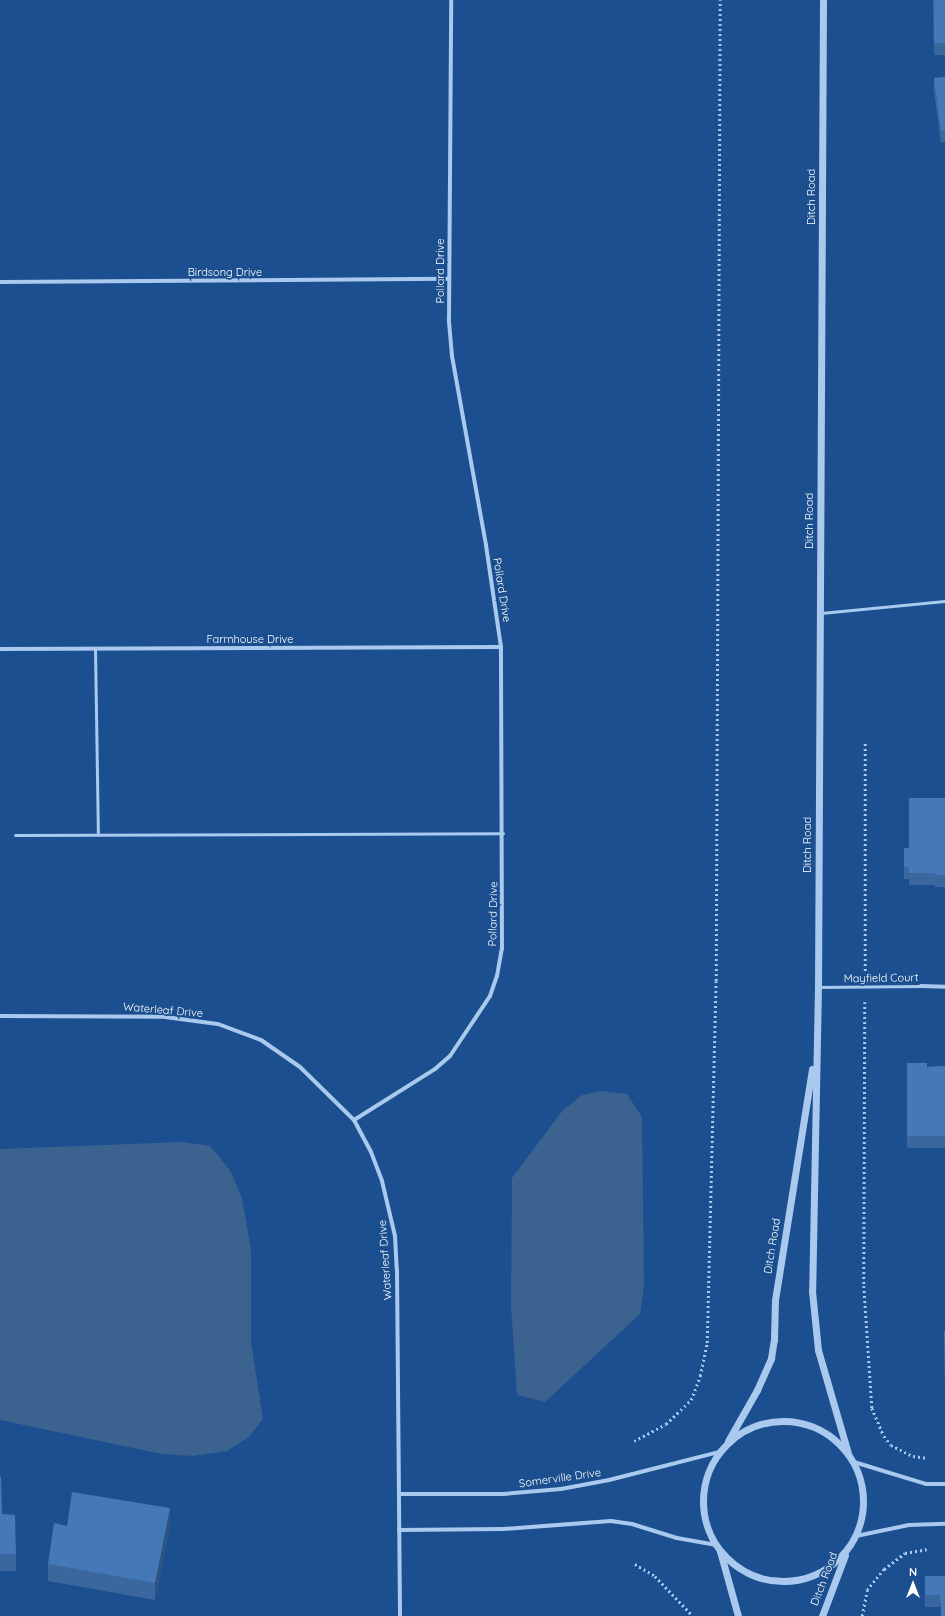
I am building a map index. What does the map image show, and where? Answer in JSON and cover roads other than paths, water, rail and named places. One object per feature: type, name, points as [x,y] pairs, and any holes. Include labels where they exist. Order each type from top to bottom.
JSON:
[{"type":"street","name":"Pollard Drive","points":[[354,1120],[429,1073],[450,1056],[490,996],[497,976],[502,949],[503,833],[501,647],[486,545],[452,356],[449,279],[451,0]]},
{"type":"street","name":"Ditch Road","points":[[823,0],[818,987],[811,1269],[814,1325],[818,1350],[848,1453]]},
{"type":"street","name":"Birdsong Drive","points":[[0,282],[449,279]]},
{"type":"street","name":"Farmhouse Drive","points":[[0,649],[501,647]]},
{"type":"street","name":"Mayfield Court","points":[[921,986],[945,987]]},
{"type":"street","name":"Waterleaf Drive","points":[[0,1016],[165,1017],[218,1024],[261,1040],[300,1067],[354,1120],[371,1152],[382,1181],[395,1236],[400,1616]]},
{"type":"street","name":"Ditch Road","points":[[725,1445],[757,1390],[771,1358],[778,1278],[817,1041]]},
{"type":"street","points":[[399,1530],[503,1529],[611,1521],[632,1524],[677,1538],[718,1548],[742,1570],[770,1580],[784,1581],[812,1576],[832,1565],[847,1550],[856,1536],[862,1518],[864,1499],[861,1480],[854,1462],[837,1440],[822,1430],[789,1420],[754,1426],[725,1445],[719,1452],[706,1477],[703,1505],[709,1533],[718,1548],[738,1616]]},
{"type":"street","name":"Somerville Drive","points":[[399,1494],[503,1494],[561,1489],[609,1480],[719,1452]]},
{"type":"street","points":[[854,1462],[926,1484],[945,1484]]},
{"type":"street","points":[[856,1536],[909,1525],[945,1524]]},
{"type":"street","name":"Ditch Road","points":[[822,1616],[847,1550]]},
{"type":"lane","points":[[819,613],[945,601]]},
{"type":"lane","points":[[95,649],[98,836]]},
{"type":"lane","points":[[15,835],[98,836],[503,833]]},
{"type":"lane","name":"Mayfield Court","points":[[818,987],[921,986]]},
{"type":"water","points":[[600,1091],[627,1094],[642,1117],[644,1286],[640,1314],[545,1402],[517,1395],[511,1306],[512,1178],[563,1110],[582,1095]]},
{"type":"water","points":[[182,1142],[210,1146],[230,1170],[242,1198],[251,1250],[251,1342],[263,1419],[249,1437],[227,1451],[193,1456],[162,1454],[0,1420],[0,1149]]}]
